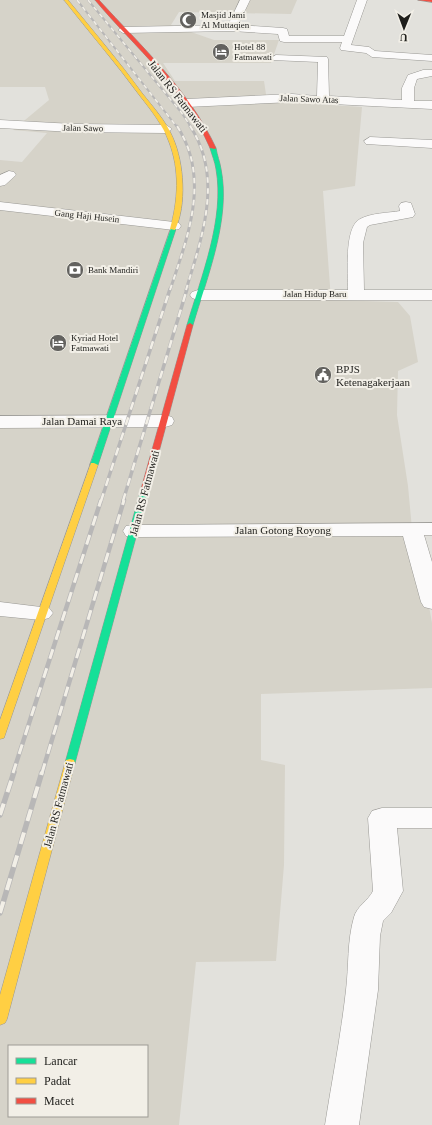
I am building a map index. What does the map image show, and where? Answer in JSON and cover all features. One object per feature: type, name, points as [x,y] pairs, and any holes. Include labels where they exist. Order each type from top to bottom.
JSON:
[{"type":"main road","points":[[0,735],[110,421],[174,226],[179,200],[179,177],[175,148],[166,129],[130,78],[66,0]]},
{"type":"main road","name":"Jalan RS Fatmawati","points":[[0,1019],[109,616],[165,421],[218,224],[220,174],[219,163],[213,144],[201,122],[187,103],[97,0]]},
{"type":"main road","points":[[420,0],[432,1]]},
{"type":"street","points":[[232,28],[245,0]]},
{"type":"street","points":[[362,0],[346,39],[346,49],[369,50],[372,54],[432,58]]},
{"type":"street","points":[[123,30],[232,28],[283,31],[285,39],[346,39]]},
{"type":"street","points":[[276,58],[323,59],[323,99]]},
{"type":"street","points":[[408,104],[409,82],[412,77],[426,72]]},
{"type":"street","name":"Jalan Sawo Atas","points":[[187,103],[266,98],[323,99],[432,105]]},
{"type":"street","name":"Jalan Sawo","points":[[0,124],[65,128],[166,129]]},
{"type":"street","points":[[370,141],[432,144]]},
{"type":"street","name":"Gang Haji Husein","points":[[0,206],[174,226]]},
{"type":"street","points":[[356,294],[356,243],[360,225],[366,220],[408,214],[406,206]]},
{"type":"street","name":"Jalan Hidup Baru","points":[[198,295],[432,295]]},
{"type":"street","name":"Jalan Damai Raya","points":[[0,422],[165,421]]},
{"type":"street","points":[[422,529],[432,602]]},
{"type":"street","name":"Jalan Gotong Royong","points":[[134,531],[422,529]]},
{"type":"street","points":[[0,610],[42,613]]},
{"type":"street","points":[[342,1125],[362,990],[365,936],[369,916],[380,905],[388,890],[382,818],[432,818]]},
{"type":"shaded area","points":[[0,0],[297,0],[291,14],[179,12],[171,25],[214,40],[279,40],[271,63],[163,63],[175,81],[264,81],[267,101],[362,107],[355,186],[323,191],[331,300],[398,302],[410,316],[418,362],[398,371],[397,415],[408,486],[412,529],[420,556],[432,623],[432,688],[261,694],[261,760],[285,765],[284,865],[276,961],[196,962],[179,1125],[0,1125],[0,160],[22,162],[47,133],[13,130],[49,100],[45,87],[0,87]]},
{"type":"railway","points":[[77,0],[177,127]]},
{"type":"railway","points":[[88,0],[181,112],[191,127]]},
{"type":"railway","points":[[170,290],[189,228],[193,207],[194,187],[193,166],[187,146],[177,126]]},
{"type":"railway","points":[[186,290],[203,228],[207,207],[208,186],[206,166],[200,146],[190,126]]},
{"type":"railway","points":[[101,501],[170,289]]},
{"type":"railway","points":[[123,501],[187,289]]},
{"type":"railway","points":[[13,773],[101,500]]},
{"type":"railway","points":[[42,773],[124,500]]},
{"type":"railway","points":[[0,815],[14,772]]},
{"type":"railway","points":[[0,913],[42,772]]},
{"type":"traffic: fast","points":[[190,325],[209,260],[219,214],[219,169],[213,148]]},
{"type":"traffic: fast","points":[[94,465],[173,229]]},
{"type":"traffic: fast","points":[[70,763],[145,489]]},
{"type":"traffic: slow","points":[[66,0],[135,85],[160,119],[172,142],[178,163],[180,185],[178,208],[173,229]]},
{"type":"traffic: slow","points":[[0,735],[94,465]]},
{"type":"traffic: slow","points":[[0,1019],[70,763]]},
{"type":"traffic: jam","points":[[97,0],[178,89],[204,128],[213,148]]},
{"type":"traffic: jam","points":[[420,0],[432,1]]},
{"type":"traffic: jam","points":[[145,489],[190,325]]},
{"type":"place","name":"Masjid Jami Al Muttaqien","points":[[188,20]]},
{"type":"place","name":"Hotel 88 Fatmawati","points":[[221,52]]},
{"type":"place","name":"Bank Mandiri","points":[[75,270]]},
{"type":"place","name":"Kyriad Hotel Fatmawati","points":[[58,343]]},
{"type":"place","name":"BPJS Ketenagakerjaan","points":[[323,375]]}]
